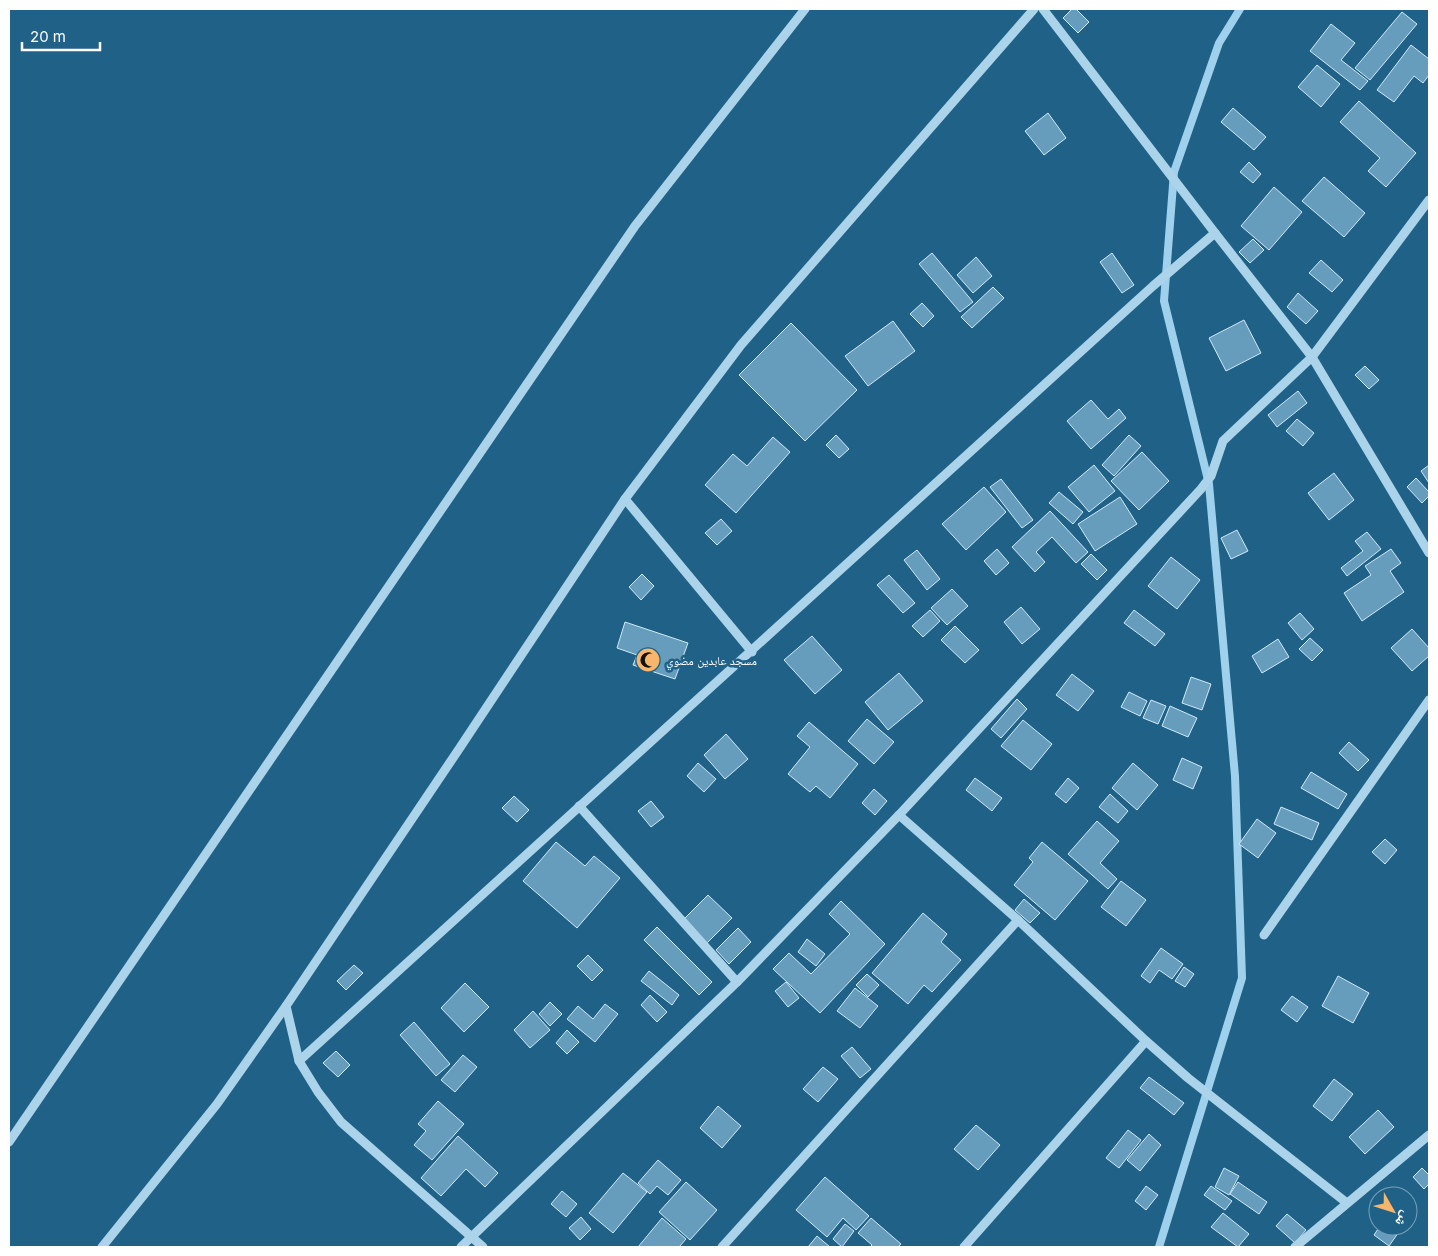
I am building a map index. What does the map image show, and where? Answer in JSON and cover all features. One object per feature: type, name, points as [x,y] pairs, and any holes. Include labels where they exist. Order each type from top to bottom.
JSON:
[{"type":"street","points":[[9,1142],[635,226],[805,9]]},
{"type":"street","points":[[102,1247],[217,1104],[286,1006],[465,741],[625,499],[741,345],[1034,9]]},
{"type":"street","points":[[1043,9],[1214,233],[1312,357],[1429,553]]},
{"type":"street","points":[[460,1247],[737,982],[899,815],[1201,490],[1211,476],[1223,441],[1312,357],[1429,200]]},
{"type":"street","points":[[299,1061],[579,806],[752,652],[1146,292],[1214,233]]},
{"type":"street","points":[[625,499],[752,652]]},
{"type":"street","points":[[1264,935],[1429,700]]},
{"type":"street","points":[[579,806],[737,982]]},
{"type":"street","points":[[899,815],[1018,920],[1188,1078],[1347,1203]]},
{"type":"street","points":[[722,1247],[1018,920]]},
{"type":"street","points":[[286,1006],[299,1061],[318,1092],[341,1122],[483,1247]]},
{"type":"street","points":[[964,1247],[1146,1041]]},
{"type":"street","points":[[1295,1247],[1429,1135]]},
{"type":"building","points":[[1072,9],[1076,9],[1089,22],[1078,33],[1063,18]]},
{"type":"building","points":[[1402,12],[1417,24],[1370,80],[1355,68]]},
{"type":"building","points":[[1331,24],[1355,43],[1341,60],[1368,81],[1360,90],[1310,51]]},
{"type":"building","points":[[1411,45],[1429,59],[1429,75],[1423,83],[1414,76],[1394,102],[1377,90]]},
{"type":"building","points":[[1317,65],[1340,84],[1321,107],[1298,87]]},
{"type":"building","points":[[1359,101],[1416,153],[1386,187],[1368,171],[1380,158],[1340,122]]},
{"type":"building","points":[[1233,108],[1266,137],[1254,150],[1221,122]]},
{"type":"building","points":[[1048,113],[1066,138],[1044,155],[1025,131]]},
{"type":"building","points":[[1249,162],[1261,174],[1253,183],[1240,172]]},
{"type":"building","points":[[1324,177],[1365,213],[1344,237],[1302,201]]},
{"type":"building","points":[[1274,187],[1302,212],[1269,250],[1241,226]]},
{"type":"building","points":[[1253,239],[1264,250],[1250,263],[1239,252]]},
{"type":"building","points":[[932,253],[973,302],[960,312],[919,264]]},
{"type":"building","points":[[1112,253],[1134,285],[1122,293],[1100,262]]},
{"type":"building","points":[[976,257],[992,276],[973,293],[957,275]]},
{"type":"building","points":[[1321,260],[1343,280],[1332,292],[1309,273]]},
{"type":"building","points":[[993,287],[1004,298],[972,328],[961,317]]},
{"type":"building","points":[[1298,293],[1318,311],[1306,324],[1287,307]]},
{"type":"building","points":[[922,303],[934,316],[923,327],[910,314]]},
{"type":"building","points":[[1244,320],[1261,353],[1226,371],[1209,338]]},
{"type":"building","points":[[893,321],[915,351],[868,386],[845,356]]},
{"type":"building","points":[[791,323],[857,390],[805,441],[739,375]]},
{"type":"building","points":[[1365,366],[1379,380],[1369,389],[1355,375]]},
{"type":"building","points":[[1298,391],[1307,403],[1277,427],[1268,415]]},
{"type":"building","points":[[1091,400],[1108,419],[1119,409],[1126,418],[1091,449],[1067,421]]},
{"type":"building","points":[[1297,419],[1314,433],[1303,446],[1286,431]]},
{"type":"building","points":[[836,435],[849,449],[839,458],[826,445]]},
{"type":"building","points":[[1129,435],[1141,446],[1114,476],[1102,465]]},
{"type":"building","points":[[773,437],[790,452],[736,513],[705,485],[733,454],[747,466]]},
{"type":"building","points":[[1142,452],[1169,481],[1139,510],[1111,481]]},
{"type":"building","points":[[1094,465],[1115,491],[1089,512],[1068,487]]},
{"type":"building","points":[[1429,465],[1429,483],[1421,471]]},
{"type":"building","points":[[1334,473],[1354,500],[1329,520],[1308,493]]},
{"type":"building","points":[[1416,478],[1429,492],[1429,496],[1422,503],[1407,487]]},
{"type":"building","points":[[1001,479],[1033,520],[1022,528],[990,487]]},
{"type":"building","points":[[984,487],[1006,512],[966,550],[942,524]]},
{"type":"building","points":[[1059,492],[1083,512],[1073,524],[1049,503]]},
{"type":"building","points":[[1120,497],[1137,524],[1095,551],[1078,524]]},
{"type":"building","points":[[1050,511],[1088,552],[1076,563],[1052,537],[1036,552],[1045,562],[1035,572],[1012,547]]},
{"type":"building","points":[[721,519],[732,531],[717,545],[705,533]]},
{"type":"building","points":[[1237,530],[1248,551],[1231,559],[1221,538]]},
{"type":"building","points":[[1367,532],[1381,549],[1347,576],[1341,568],[1363,551],[1355,541]]},
{"type":"building","points":[[997,549],[1009,563],[996,575],[984,561]]},
{"type":"building","points":[[1391,549],[1401,563],[1390,571],[1404,592],[1362,621],[1344,593],[1371,575],[1365,566]]},
{"type":"building","points":[[917,550],[940,579],[927,590],[904,560]]},
{"type":"building","points":[[1091,554],[1107,570],[1097,580],[1081,564]]},
{"type":"building","points":[[1171,557],[1200,580],[1177,609],[1148,586]]},
{"type":"building","points":[[642,574],[654,586],[641,600],[629,587]]},
{"type":"building","points":[[889,575],[915,603],[903,613],[877,585]]},
{"type":"building","points":[[952,589],[968,606],[947,625],[931,608]]},
{"type":"building","points":[[1021,607],[1040,629],[1022,644],[1004,622]]},
{"type":"building","points":[[930,610],[940,621],[923,637],[912,626]]},
{"type":"building","points":[[1134,610],[1165,634],[1155,646],[1124,623]]},
{"type":"building","points":[[1300,613],[1314,629],[1302,640],[1288,623]]},
{"type":"building","points":[[625,622],[688,643],[675,679],[633,665],[637,655],[617,648]]},
{"type":"building","points":[[955,626],[979,650],[965,663],[941,640]]},
{"type":"building","points":[[1412,629],[1429,648],[1429,656],[1412,671],[1391,648]]},
{"type":"building","points":[[812,636],[842,670],[815,694],[784,660]]},
{"type":"building","points":[[1310,638],[1323,650],[1312,661],[1299,649]]},
{"type":"building","points":[[1278,639],[1289,657],[1262,673],[1252,656]]},
{"type":"building","points":[[899,673],[923,701],[888,730],[865,702]]},
{"type":"building","points":[[1072,674],[1094,691],[1078,711],[1056,695]]},
{"type":"building","points":[[1191,677],[1211,684],[1202,710],[1182,703]]},
{"type":"building","points":[[1129,692],[1147,701],[1140,716],[1121,707]]},
{"type":"building","points":[[1017,699],[1027,709],[1001,738],[991,729]]},
{"type":"building","points":[[1151,700],[1166,706],[1158,724],[1143,718]]},
{"type":"building","points":[[1170,706],[1197,718],[1188,737],[1162,726]]},
{"type":"building","points":[[867,719],[894,742],[874,764],[848,741]]},
{"type":"building","points":[[1023,720],[1052,744],[1031,770],[1001,746]]},
{"type":"building","points":[[809,722],[858,764],[830,798],[816,786],[810,792],[788,774],[810,747],[797,736]]},
{"type":"building","points":[[726,734],[748,759],[725,779],[704,755]]},
{"type":"building","points":[[1349,742],[1369,760],[1358,771],[1339,753]]},
{"type":"building","points":[[1182,758],[1202,767],[1193,789],[1173,780]]},
{"type":"building","points":[[698,763],[716,779],[704,792],[687,776]]},
{"type":"building","points":[[1133,763],[1158,785],[1137,810],[1112,788]]},
{"type":"building","points":[[1311,772],[1347,794],[1338,809],[1301,788]]},
{"type":"building","points":[[975,778],[1002,798],[992,811],[966,790]]},
{"type":"building","points":[[1068,778],[1079,788],[1066,803],[1055,794]]},
{"type":"building","points":[[874,789],[887,801],[875,815],[862,803]]},
{"type":"building","points":[[1110,794],[1128,811],[1118,823],[1099,807]]},
{"type":"building","points":[[514,796],[529,810],[517,822],[502,808]]},
{"type":"building","points":[[651,801],[664,817],[651,827],[638,811]]},
{"type":"building","points":[[1281,807],[1319,823],[1312,840],[1274,824]]},
{"type":"building","points":[[1257,819],[1276,833],[1258,858],[1239,844]]},
{"type":"building","points":[[1097,821],[1119,841],[1100,863],[1117,879],[1108,889],[1068,854]]},
{"type":"building","points":[[1385,839],[1397,850],[1385,864],[1372,852]]},
{"type":"building","points":[[556,842],[585,866],[594,856],[620,878],[577,928],[523,881]]},
{"type":"building","points":[[1042,842],[1088,881],[1055,920],[1014,885],[1033,862],[1029,858]]},
{"type":"building","points":[[1121,881],[1146,900],[1126,926],[1101,907]]},
{"type":"building","points":[[708,895],[732,918],[706,944],[683,920]]},
{"type":"building","points":[[1024,899],[1040,913],[1030,923],[1015,910]]},
{"type":"building","points":[[841,901],[885,944],[820,1013],[773,969],[789,953],[811,974],[850,934],[829,914]]},
{"type":"building","points":[[923,913],[947,934],[941,942],[961,960],[932,992],[924,985],[908,1004],[872,973]]},
{"type":"building","points":[[657,927],[712,982],[699,995],[644,940]]},
{"type":"building","points":[[738,928],[751,942],[729,964],[716,950]]},
{"type":"building","points":[[807,939],[825,954],[816,966],[798,952]]},
{"type":"building","points":[[1161,948],[1183,964],[1172,979],[1159,970],[1150,983],[1141,976]]},
{"type":"building","points":[[588,955],[603,970],[592,981],[577,966]]},
{"type":"building","points":[[354,965],[363,973],[346,990],[337,981]]},
{"type":"building","points":[[1184,967],[1194,974],[1185,987],[1175,981]]},
{"type":"building","points":[[649,971],[679,995],[672,1005],[641,981]]},
{"type":"building","points":[[867,974],[879,985],[868,997],[856,985]]},
{"type":"building","points":[[1338,976],[1369,993],[1353,1023],[1322,1006]]},
{"type":"building","points":[[786,982],[799,998],[788,1007],[775,991]]},
{"type":"building","points":[[465,983],[489,1007],[464,1032],[441,1008]]},
{"type":"building","points":[[855,988],[878,1006],[860,1028],[837,1011]]},
{"type":"building","points":[[650,995],[667,1012],[657,1022],[641,1005]]},
{"type":"building","points":[[1292,996],[1308,1007],[1297,1022],[1281,1010]]},
{"type":"building","points":[[550,1002],[562,1014],[550,1026],[539,1014]]},
{"type":"building","points":[[605,1004],[618,1014],[595,1042],[567,1019],[578,1006],[593,1019]]},
{"type":"building","points":[[533,1011],[550,1030],[530,1048],[514,1030]]},
{"type":"building","points":[[414,1022],[450,1064],[436,1076],[400,1035]]},
{"type":"building","points":[[567,1030],[579,1042],[567,1054],[556,1043]]},
{"type":"building","points":[[852,1047],[871,1069],[860,1078],[841,1056]]},
{"type":"building","points":[[336,1051],[350,1065],[338,1077],[323,1063]]},
{"type":"building","points":[[463,1055],[477,1067],[455,1092],[441,1080]]},
{"type":"building","points":[[823,1067],[838,1079],[818,1102],[803,1089]]},
{"type":"building","points":[[1149,1077],[1184,1103],[1174,1115],[1140,1088]]},
{"type":"building","points":[[1334,1079],[1353,1094],[1332,1121],[1313,1106]]},
{"type":"building","points":[[438,1101],[464,1124],[432,1160],[414,1145],[426,1131],[418,1124]]},
{"type":"building","points":[[718,1106],[741,1126],[722,1148],[700,1128]]},
{"type":"building","points":[[1378,1110],[1394,1127],[1365,1154],[1349,1137]]},
{"type":"building","points":[[976,1125],[1000,1145],[978,1170],[954,1149]]},
{"type":"building","points":[[1128,1130],[1141,1140],[1119,1168],[1106,1158]]},
{"type":"building","points":[[1149,1134],[1161,1145],[1140,1171],[1127,1160]]},
{"type":"building","points":[[458,1136],[498,1173],[485,1187],[466,1169],[441,1196],[421,1178]]},
{"type":"building","points":[[658,1160],[681,1180],[668,1195],[657,1186],[650,1194],[638,1183]]},
{"type":"building","points":[[1224,1168],[1239,1176],[1229,1195],[1215,1187]]},
{"type":"building","points":[[1422,1168],[1429,1175],[1429,1184],[1424,1189],[1413,1177]]},
{"type":"building","points":[[623,1173],[647,1192],[613,1233],[589,1213]]},
{"type":"building","points":[[825,1177],[869,1216],[856,1230],[843,1218],[827,1237],[796,1210]]},
{"type":"building","points":[[686,1182],[717,1210],[690,1240],[659,1212]]},
{"type":"building","points":[[1238,1182],[1267,1202],[1259,1214],[1230,1194]]},
{"type":"building","points":[[1146,1186],[1158,1195],[1146,1210],[1135,1201]]},
{"type":"building","points":[[1211,1186],[1232,1201],[1225,1210],[1204,1195]]},
{"type":"building","points":[[562,1191],[577,1204],[566,1217],[551,1204]]},
{"type":"building","points":[[1223,1213],[1249,1234],[1238,1247],[1211,1227]]},
{"type":"building","points":[[1287,1214],[1306,1230],[1295,1243],[1276,1226]]},
{"type":"building","points":[[581,1217],[591,1229],[580,1240],[569,1228]]},
{"type":"building","points":[[662,1218],[686,1239],[679,1247],[638,1247]]},
{"type":"building","points":[[871,1218],[901,1244],[898,1247],[870,1247],[872,1245],[858,1233]]},
{"type":"building","points":[[845,1224],[854,1231],[842,1247],[833,1239]]},
{"type":"building","points":[[817,1236],[830,1247],[808,1247]]},
{"type":"building","points":[[1375,1236],[1396,1236],[1389,1246]]},
{"type":"waterway","points":[[1159,1247],[1242,978],[1235,776],[1209,484],[1164,301],[1174,172],[1219,43],[1240,9]]},
{"type":"place","name":"مسجد عابدين مضوي","points":[[648,660]]}]
